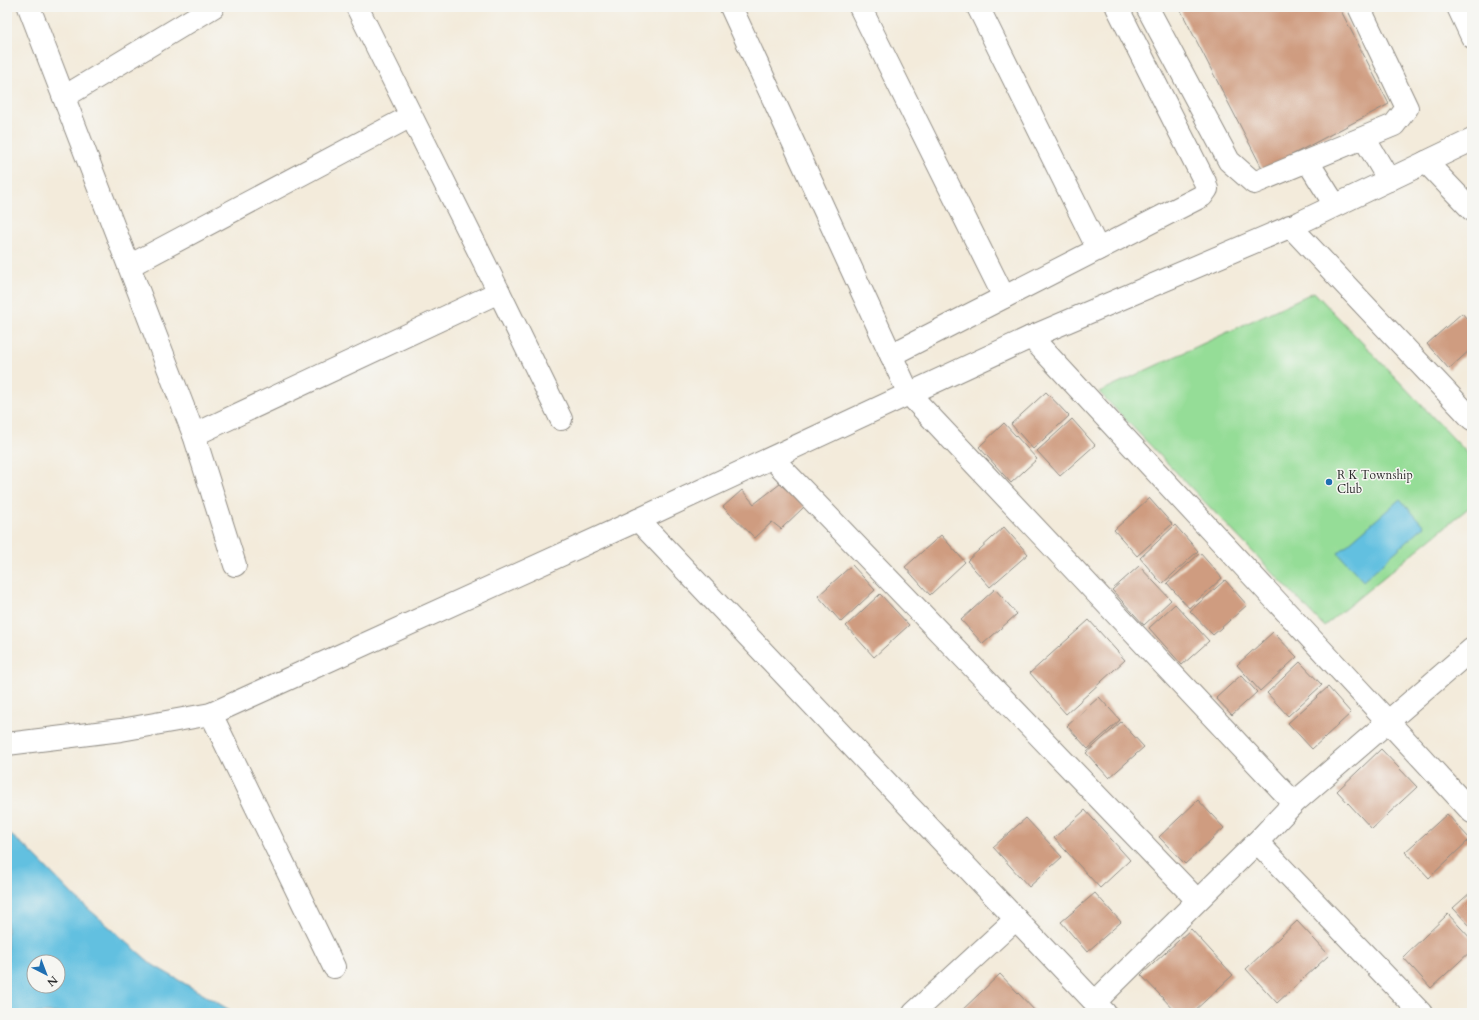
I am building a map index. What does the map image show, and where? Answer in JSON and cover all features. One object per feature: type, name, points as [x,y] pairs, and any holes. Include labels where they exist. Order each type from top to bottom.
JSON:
[{"type":"street","points":[[30,7],[194,435],[235,565]]},
{"type":"street","points":[[64,97],[213,7]]},
{"type":"street","points":[[357,7],[561,419]]},
{"type":"street","points":[[731,7],[909,394],[1294,803]]},
{"type":"street","points":[[860,7],[1004,297]]},
{"type":"street","points":[[978,7],[1098,249]]},
{"type":"street","points":[[891,355],[1202,196],[1207,188],[1117,7]]},
{"type":"street","points":[[1147,7],[1230,160],[1254,183],[1308,162],[1394,125],[1406,108],[1359,7]]},
{"type":"street","points":[[1458,7],[1472,37]]},
{"type":"street","points":[[129,266],[411,116]]},
{"type":"street","points":[[1364,138],[1389,180]]},
{"type":"street","points":[[7,744],[121,730],[211,714],[638,520],[1031,337],[1290,226],[1472,140]]},
{"type":"street","points":[[1308,162],[1335,205]]},
{"type":"street","points":[[1426,162],[1472,210]]},
{"type":"street","points":[[1290,226],[1472,419]]},
{"type":"street","points":[[194,435],[499,292]]},
{"type":"street","points":[[1031,337],[1472,812]]},
{"type":"street","points":[[772,458],[1197,900]]},
{"type":"street","points":[[638,520],[1100,1008],[1197,900],[1257,842],[1294,803],[1472,649]]},
{"type":"street","points":[[211,714],[334,967]]},
{"type":"street","points":[[1257,842],[1421,1013]]},
{"type":"street","points":[[914,1013],[1016,919]]},
{"type":"green space","name":"R K Township Club","points":[[1314,292],[1472,458],[1472,505],[1324,626],[1099,392]]},
{"type":"water","points":[[1400,499],[1424,526],[1363,581],[1338,553]]},
{"type":"water","points":[[7,832],[27,848],[76,898],[153,965],[235,1013],[7,1013]]},
{"type":"building","points":[[1179,7],[1339,7],[1389,104],[1263,170]]},
{"type":"building","points":[[1462,313],[1472,325],[1472,348],[1449,369],[1427,344]]},
{"type":"building","points":[[1046,392],[1069,416],[1033,449],[1011,424]]},
{"type":"building","points":[[1072,419],[1095,445],[1060,476],[1037,451]]},
{"type":"building","points":[[1004,423],[1037,459],[1011,483],[979,447]]},
{"type":"building","points":[[780,484],[805,506],[781,529],[772,522],[755,538],[723,507],[742,490],[754,504]]},
{"type":"building","points":[[1149,498],[1172,524],[1137,556],[1114,530]]},
{"type":"building","points":[[1175,525],[1198,551],[1162,584],[1140,558]]},
{"type":"building","points":[[1004,527],[1028,554],[990,587],[967,561]]},
{"type":"building","points":[[941,535],[965,562],[930,595],[905,567]]},
{"type":"building","points":[[1200,553],[1222,578],[1189,608],[1167,583]]},
{"type":"building","points":[[852,565],[875,590],[841,622],[818,596]]},
{"type":"building","points":[[1139,566],[1171,600],[1144,625],[1112,590]]},
{"type":"building","points":[[1225,580],[1247,605],[1213,635],[1190,611]]},
{"type":"building","points":[[995,589],[1017,614],[983,644],[961,620]]},
{"type":"building","points":[[880,594],[909,625],[874,657],[846,626]]},
{"type":"building","points":[[1175,604],[1209,641],[1182,665],[1149,628]]},
{"type":"building","points":[[1089,620],[1125,660],[1066,714],[1030,673]]},
{"type":"building","points":[[1273,632],[1297,657],[1260,691],[1237,665]]},
{"type":"building","points":[[1300,662],[1322,685],[1288,716],[1267,693]]},
{"type":"building","points":[[1241,675],[1257,692],[1232,715],[1216,698]]},
{"type":"building","points":[[1328,687],[1351,713],[1312,749],[1288,723]]},
{"type":"building","points":[[1099,697],[1120,720],[1088,749],[1067,726]]},
{"type":"building","points":[[1121,722],[1144,747],[1109,778],[1086,753]]},
{"type":"building","points":[[1381,749],[1417,787],[1372,829],[1337,791]]},
{"type":"building","points":[[1198,800],[1224,828],[1185,864],[1159,837]]},
{"type":"building","points":[[1085,810],[1130,860],[1100,888],[1054,838]]},
{"type":"building","points":[[1447,814],[1470,839],[1429,878],[1405,852]]},
{"type":"building","points":[[1026,818],[1062,857],[1029,887],[993,847]]},
{"type":"building","points":[[1472,891],[1472,928],[1453,908]]},
{"type":"building","points":[[1095,893],[1121,922],[1087,952],[1061,922]]},
{"type":"building","points":[[1448,914],[1472,940],[1472,950],[1431,988],[1403,957]]},
{"type":"building","points":[[1297,921],[1329,955],[1277,1003],[1246,969]]},
{"type":"building","points":[[1191,929],[1233,975],[1192,1013],[1177,1013],[1141,975]]},
{"type":"building","points":[[1000,974],[1037,1013],[959,1013]]},
{"type":"place","name":"R K Township Club","points":[[1329,482]]}]
